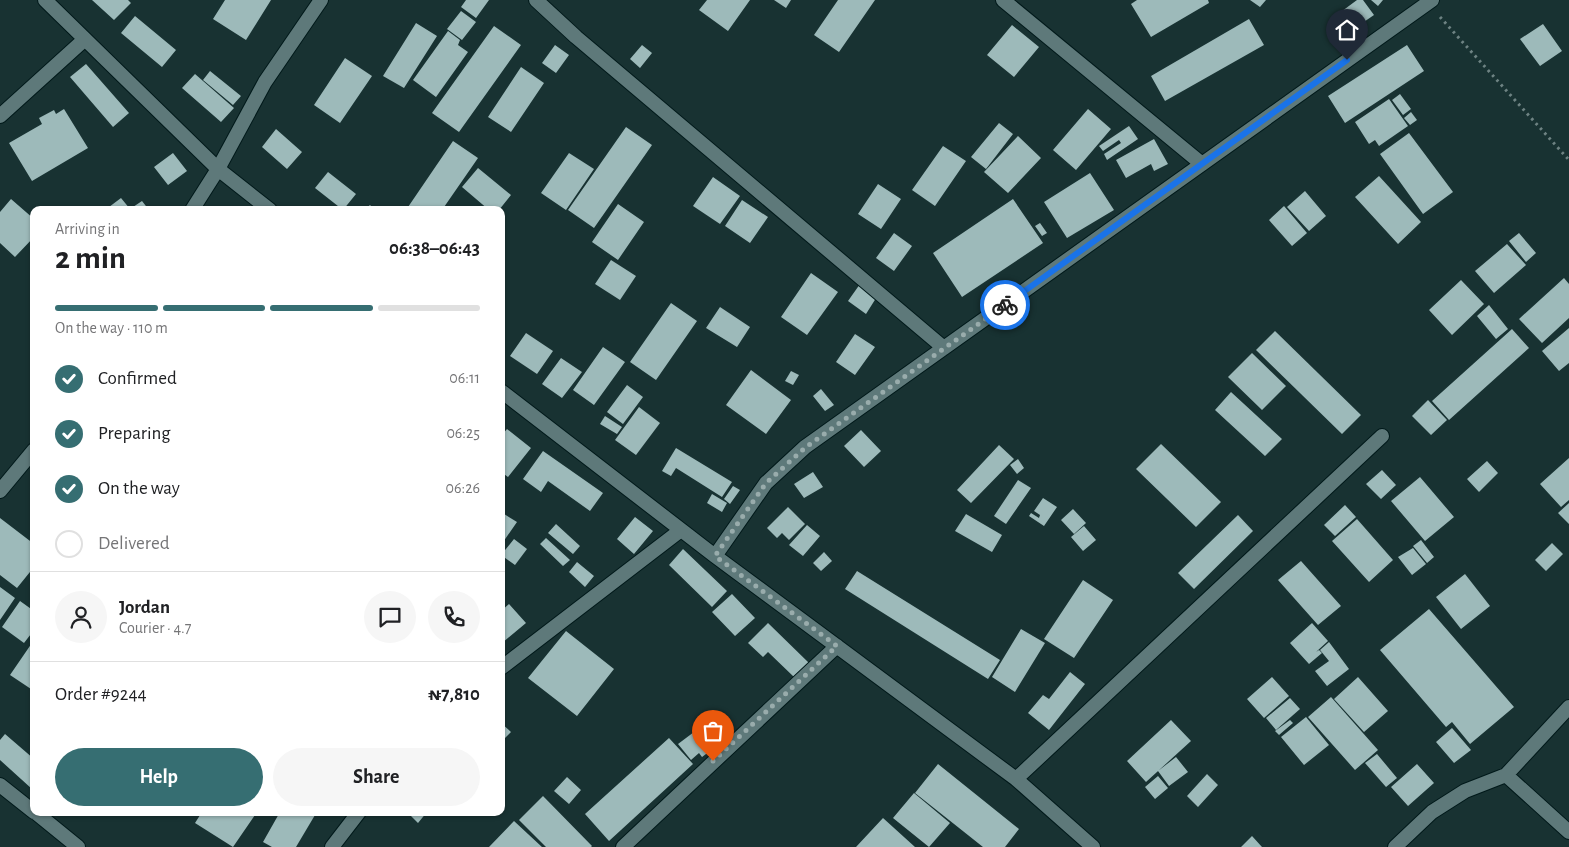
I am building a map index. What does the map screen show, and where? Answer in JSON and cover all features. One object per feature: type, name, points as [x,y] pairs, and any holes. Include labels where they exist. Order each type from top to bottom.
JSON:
[{"type":"street","points":[[45,0],[218,169],[265,206]]},
{"type":"street","points":[[195,206],[218,169],[265,82],[321,0]]},
{"type":"street","points":[[536,0],[576,37],[944,348]]},
{"type":"street","points":[[1002,0],[1202,164]]},
{"type":"street","points":[[715,556],[766,483],[806,447],[1430,2]]},
{"type":"street","points":[[0,116],[85,39]]},
{"type":"street","points":[[505,394],[715,556],[1016,779],[1089,846]]},
{"type":"street","points":[[1016,779],[1354,459],[1382,436]]},
{"type":"street","points":[[0,491],[30,455]]},
{"type":"street","points":[[505,665],[681,530]]},
{"type":"street","points":[[623,847],[837,646]]},
{"type":"street","points":[[1395,847],[1432,812],[1465,791],[1506,775],[1569,707]]},
{"type":"street","points":[[1506,775],[1569,832]]},
{"type":"street","points":[[0,785],[30,809]]},
{"type":"street","points":[[39,816],[78,847]]},
{"type":"street","points":[[332,847],[356,816]]},
{"type":"path","points":[[1430,2],[1569,160]]},
{"type":"building","points":[[92,0],[128,0],[131,3],[114,20]]},
{"type":"building","points":[[225,0],[271,0],[246,40],[213,19]]},
{"type":"building","points":[[466,0],[489,0],[476,18],[461,7]]},
{"type":"building","points":[[707,0],[750,0],[728,31],[699,10]]},
{"type":"building","points":[[774,0],[791,0],[786,8]]},
{"type":"building","points":[[838,0],[875,0],[839,52],[814,35]]},
{"type":"building","points":[[1137,0],[1208,0],[1209,3],[1151,37],[1131,4]]},
{"type":"building","points":[[1250,0],[1266,0],[1260,7]]},
{"type":"building","points":[[1357,0],[1363,0],[1374,15],[1342,37],[1330,20]]},
{"type":"building","points":[[1371,0],[1383,0],[1378,6]]},
{"type":"building","points":[[461,11],[476,22],[462,40],[447,29]]},
{"type":"building","points":[[135,16],[176,50],[162,67],[121,33]]},
{"type":"building","points":[[1249,19],[1264,45],[1165,101],[1151,76]]},
{"type":"building","points":[[416,23],[437,36],[404,88],[383,76]]},
{"type":"building","points":[[1543,24],[1562,51],[1540,66],[1520,39]]},
{"type":"building","points":[[1012,25],[1039,47],[1014,77],[987,55]]},
{"type":"building","points":[[494,26],[521,45],[459,132],[432,113]]},
{"type":"building","points":[[448,31],[460,40],[458,45],[468,52],[436,97],[413,80]]},
{"type":"building","points":[[555,45],[569,55],[556,73],[542,63]]},
{"type":"building","points":[[642,45],[652,53],[640,68],[630,59]]},
{"type":"building","points":[[1407,45],[1424,71],[1345,123],[1328,96]]},
{"type":"building","points":[[345,58],[372,76],[340,123],[314,105]]},
{"type":"building","points":[[86,64],[129,113],[113,127],[70,77]]},
{"type":"building","points":[[521,67],[544,83],[511,132],[488,117]]},
{"type":"building","points":[[210,71],[241,96],[233,105],[203,80]]},
{"type":"building","points":[[195,74],[234,108],[221,122],[182,88]]},
{"type":"building","points":[[1400,94],[1411,109],[1403,115],[1392,100]]},
{"type":"building","points":[[1389,99],[1408,126],[1379,146],[1375,140],[1369,144],[1355,122]]},
{"type":"building","points":[[64,109],[88,148],[32,181],[9,143],[42,124],[39,118],[54,110],[56,114]]},
{"type":"building","points":[[1088,109],[1111,129],[1076,170],[1053,150]]},
{"type":"building","points":[[1411,112],[1417,120],[1410,125],[1404,118]]},
{"type":"building","points":[[999,123],[1013,134],[986,169],[971,157]]},
{"type":"building","points":[[1129,126],[1138,139],[1107,160],[1104,154],[1121,143],[1119,140],[1103,151],[1099,146]]},
{"type":"building","points":[[626,127],[652,145],[594,228],[568,210]]},
{"type":"building","points":[[276,129],[302,152],[287,169],[262,147]]},
{"type":"building","points":[[1409,133],[1453,192],[1423,214],[1380,154]]},
{"type":"building","points":[[1018,136],[1041,158],[1008,193],[984,172]]},
{"type":"building","points":[[1154,139],[1168,164],[1154,171],[1151,164],[1126,178],[1116,160]]},
{"type":"building","points":[[453,141],[478,158],[445,206],[409,206]]},
{"type":"building","points":[[943,146],[966,161],[935,206],[912,190]]},
{"type":"building","points":[[173,153],[187,171],[168,185],[154,167]]},
{"type":"building","points":[[569,153],[594,169],[566,210],[541,193]]},
{"type":"building","points":[[478,168],[511,195],[502,206],[484,206],[462,187]]},
{"type":"building","points":[[328,172],[356,194],[346,206],[338,206],[315,188]]},
{"type":"building","points":[[1090,173],[1114,210],[1067,238],[1044,202]]},
{"type":"building","points":[[1379,176],[1421,222],[1398,244],[1355,197]]},
{"type":"building","points":[[713,177],[740,196],[720,224],[693,206]]},
{"type":"building","points":[[878,184],[901,199],[881,229],[858,214]]},
{"type":"building","points":[[1305,191],[1326,216],[1309,231],[1287,207]]},
{"type":"building","points":[[121,198],[128,206],[110,206]]},
{"type":"building","points":[[11,199],[30,216],[30,241],[15,257],[0,243],[0,212]]},
{"type":"building","points":[[1013,199],[1043,243],[962,297],[933,253]]},
{"type":"building","points":[[742,200],[768,217],[750,243],[725,226]]},
{"type":"building","points":[[142,201],[146,206],[134,206]]},
{"type":"building","points":[[618,204],[644,222],[618,260],[592,242]]},
{"type":"building","points":[[1284,206],[1307,233],[1292,246],[1269,220]]},
{"type":"building","points":[[1040,223],[1047,233],[1042,236],[1035,226]]},
{"type":"building","points":[[894,233],[912,246],[894,271],[876,258]]},
{"type":"building","points":[[1519,233],[1536,253],[1526,262],[1509,241]]},
{"type":"building","points":[[1507,244],[1526,265],[1494,293],[1475,271]]},
{"type":"building","points":[[611,260],[636,276],[620,300],[595,284]]},
{"type":"building","points":[[811,273],[838,292],[807,335],[781,317]]},
{"type":"building","points":[[1564,278],[1569,284],[1569,318],[1542,343],[1519,319]]},
{"type":"building","points":[[1461,280],[1484,304],[1452,335],[1429,310]]},
{"type":"building","points":[[860,284],[878,295],[866,314],[848,301]]},
{"type":"building","points":[[671,303],[697,321],[656,380],[630,362]]},
{"type":"building","points":[[1489,305],[1508,329],[1496,339],[1477,316]]},
{"type":"building","points":[[720,307],[750,327],[737,347],[706,328]]},
{"type":"building","points":[[1569,328],[1569,363],[1559,371],[1542,351]]},
{"type":"building","points":[[1512,329],[1529,348],[1449,420],[1432,401]]},
{"type":"building","points":[[1275,331],[1361,415],[1342,434],[1256,350]]},
{"type":"building","points":[[526,333],[553,351],[537,374],[510,356]]},
{"type":"building","points":[[855,334],[875,347],[855,375],[836,362]]},
{"type":"building","points":[[603,347],[625,362],[594,405],[573,390]]},
{"type":"building","points":[[1252,353],[1286,386],[1262,410],[1228,377]]},
{"type":"building","points":[[561,358],[582,372],[562,398],[542,384]]},
{"type":"building","points":[[751,370],[791,400],[766,434],[726,405]]},
{"type":"building","points":[[791,371],[799,375],[793,385],[785,381]]},
{"type":"building","points":[[627,385],[643,397],[623,424],[607,412]]},
{"type":"building","points":[[821,389],[834,405],[825,411],[813,396]]},
{"type":"building","points":[[1231,392],[1282,439],[1265,456],[1215,410]]},
{"type":"building","points":[[1428,400],[1447,420],[1431,435],[1412,416]]},
{"type":"building","points":[[639,407],[660,423],[636,455],[615,440]]},
{"type":"building","points":[[605,416],[622,427],[617,434],[600,424]]},
{"type":"building","points":[[507,429],[531,448],[508,477],[505,475],[505,431]]},
{"type":"building","points":[[861,430],[881,451],[864,467],[844,446]]},
{"type":"building","points":[[1161,444],[1221,502],[1196,527],[1136,469]]},
{"type":"building","points":[[999,445],[1014,459],[971,503],[957,490]]},
{"type":"building","points":[[676,448],[732,482],[722,497],[676,468],[671,476],[662,471]]},
{"type":"building","points":[[543,451],[603,493],[590,511],[548,481],[541,492],[523,479]]},
{"type":"building","points":[[1569,458],[1569,500],[1561,507],[1540,484]]},
{"type":"building","points":[[1018,459],[1024,468],[1017,474],[1010,465]]},
{"type":"building","points":[[1487,461],[1498,473],[1479,492],[1467,479]]},
{"type":"building","points":[[1382,470],[1396,485],[1381,499],[1366,484]]},
{"type":"building","points":[[813,472],[823,487],[804,498],[794,484]]},
{"type":"building","points":[[1420,477],[1454,517],[1425,541],[1391,501]]},
{"type":"building","points":[[1018,480],[1031,488],[1006,524],[994,516]]},
{"type":"building","points":[[733,486],[740,490],[730,504],[724,499]]},
{"type":"building","points":[[712,494],[727,503],[722,512],[707,503]]},
{"type":"building","points":[[1043,498],[1057,507],[1044,526],[1029,516],[1031,513],[1039,518],[1040,515],[1034,511]]},
{"type":"building","points":[[1569,503],[1569,524],[1558,513]]},
{"type":"building","points":[[1345,505],[1356,517],[1335,536],[1324,525]]},
{"type":"building","points":[[788,507],[805,524],[789,540],[782,533],[777,538],[767,528]]},
{"type":"building","points":[[1073,509],[1086,523],[1074,534],[1061,520]]},
{"type":"building","points":[[505,514],[517,522],[505,539]]},
{"type":"building","points":[[966,514],[1002,535],[992,552],[955,531]]},
{"type":"building","points":[[1238,515],[1253,531],[1194,589],[1178,573]]},
{"type":"building","points":[[635,517],[653,531],[634,554],[617,539]]},
{"type":"building","points":[[0,518],[30,541],[30,572],[17,588],[0,575]]},
{"type":"building","points":[[1357,519],[1393,560],[1369,582],[1332,541]]},
{"type":"building","points":[[556,524],[580,546],[573,554],[548,533]]},
{"type":"building","points":[[807,525],[820,536],[803,556],[789,545]]},
{"type":"building","points":[[1084,526],[1096,540],[1083,551],[1071,537]]},
{"type":"building","points":[[546,538],[570,560],[563,566],[540,544]]},
{"type":"building","points":[[514,539],[527,549],[515,565],[505,558],[505,550]]},
{"type":"building","points":[[1421,540],[1434,557],[1427,563],[1413,546]]},
{"type":"building","points":[[1552,543],[1563,554],[1546,571],[1535,560]]},
{"type":"building","points":[[1413,548],[1426,564],[1412,575],[1398,557]]},
{"type":"building","points":[[683,549],[727,591],[712,607],[669,565]]},
{"type":"building","points":[[824,552],[832,561],[821,571],[813,563]]},
{"type":"building","points":[[1301,561],[1341,606],[1318,625],[1278,580]]},
{"type":"building","points":[[577,562],[594,576],[585,587],[569,572]]},
{"type":"building","points":[[857,571],[1000,660],[988,679],[845,589]]},
{"type":"building","points":[[1465,574],[1490,606],[1461,629],[1436,597]]},
{"type":"building","points":[[1083,580],[1113,600],[1074,658],[1044,639]]},
{"type":"building","points":[[0,587],[15,598],[0,620]]},
{"type":"building","points":[[732,594],[755,618],[735,636],[712,612]]},
{"type":"building","points":[[20,601],[30,608],[30,635],[24,643],[2,627]]},
{"type":"building","points":[[509,604],[526,623],[505,640],[505,608]]},
{"type":"building","points":[[1429,609],[1514,707],[1470,744],[1452,722],[1446,727],[1380,650]]},
{"type":"building","points":[[768,623],[809,663],[794,677],[768,652],[763,657],[748,643]]},
{"type":"building","points":[[1312,623],[1328,641],[1316,652],[1319,650],[1322,653],[1309,664],[1290,643]]},
{"type":"building","points":[[1021,629],[1045,643],[1015,692],[992,677]]},
{"type":"building","points":[[566,631],[614,669],[577,716],[528,678]]},
{"type":"building","points":[[1329,642],[1349,669],[1327,686],[1315,671],[1329,661],[1320,650]]},
{"type":"building","points":[[30,646],[30,688],[10,675]]},
{"type":"building","points":[[1070,672],[1085,684],[1049,730],[1028,713],[1043,695],[1049,699]]},
{"type":"building","points":[[1272,677],[1289,696],[1264,718],[1247,699]]},
{"type":"building","points":[[1358,677],[1388,711],[1364,732],[1334,699]]},
{"type":"building","points":[[1331,697],[1378,750],[1355,770],[1308,717]]},
{"type":"building","points":[[1290,698],[1300,709],[1276,730],[1266,718]]},
{"type":"building","points":[[1306,717],[1329,745],[1304,765],[1281,737]]},
{"type":"building","points":[[1171,720],[1191,741],[1146,782],[1127,761]]},
{"type":"building","points":[[1290,720],[1293,723],[1279,735],[1275,731]]},
{"type":"building","points":[[505,727],[511,732],[505,738]]},
{"type":"building","points":[[1452,728],[1471,750],[1454,763],[1436,742]]},
{"type":"building","points":[[698,729],[714,748],[702,757],[699,753],[691,760],[678,744]]},
{"type":"building","points":[[5,734],[30,756],[30,787],[0,760],[0,740]]},
{"type":"building","points":[[669,738],[693,764],[609,841],[585,814]]},
{"type":"building","points":[[1377,754],[1397,778],[1386,787],[1365,763]]},
{"type":"building","points":[[1176,757],[1188,772],[1169,786],[1158,771]]},
{"type":"building","points":[[938,764],[1019,829],[1005,847],[983,847],[915,793]]},
{"type":"building","points":[[1417,764],[1434,783],[1408,806],[1391,787]]},
{"type":"building","points":[[1207,774],[1218,785],[1198,807],[1187,796]]},
{"type":"building","points":[[1158,776],[1168,788],[1155,799],[1145,787]]},
{"type":"building","points":[[567,777],[581,790],[569,804],[554,791]]},
{"type":"building","points":[[914,793],[950,823],[929,847],[893,818]]},
{"type":"building","points":[[543,796],[591,847],[546,847],[519,820]]},
{"type":"building","points":[[199,816],[254,816],[233,847],[195,823]]},
{"type":"building","points":[[278,816],[314,816],[296,847],[272,847],[263,842]]},
{"type":"building","points":[[411,816],[424,816],[418,823]]},
{"type":"building","points":[[883,818],[915,847],[856,847]]},
{"type":"building","points":[[514,821],[542,847],[489,847]]},
{"type":"building","points":[[1252,836],[1262,847],[1241,847]]},
{"type":"way so far","points":[[713,761],[837,646],[715,556],[766,483],[806,447],[1005,305]]},
{"type":"route","points":[[1005,305],[1347,60]]}]
